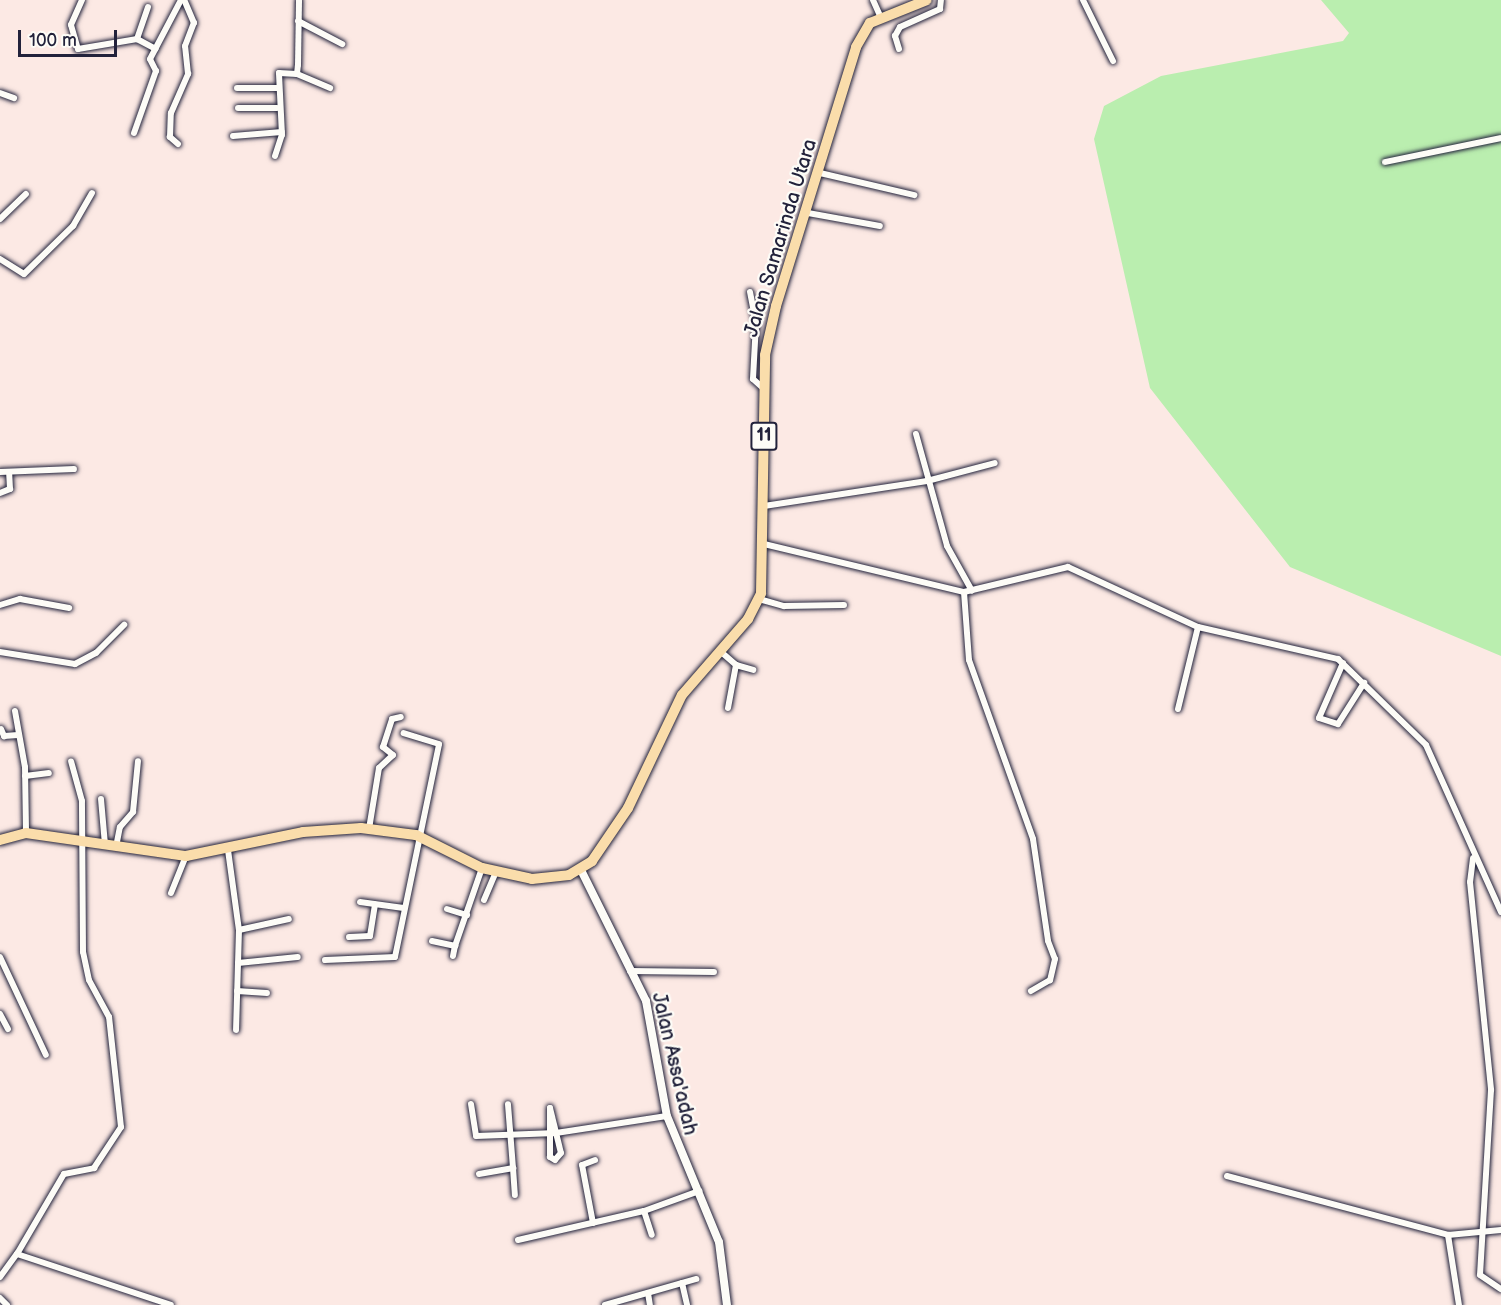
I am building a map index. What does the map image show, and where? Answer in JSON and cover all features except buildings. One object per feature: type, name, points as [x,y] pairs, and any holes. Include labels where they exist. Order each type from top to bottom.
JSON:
[{"type":"highway","points":[[880,16],[927,0]]},
{"type":"highway","name":"Jalan Samarinda Utara","points":[[759,599],[764,544],[764,389],[767,339],[820,173],[849,63],[864,32],[880,16]]},
{"type":"highway","points":[[0,840],[26,833],[186,856],[228,850],[303,832],[369,829],[416,835],[482,868],[496,872],[544,879],[581,870],[609,842],[682,696],[759,599]]},
{"type":"street","points":[[82,0],[71,25],[78,49],[137,39],[156,50]]},
{"type":"street","points":[[134,133],[154,80],[156,69],[150,61],[182,0]]},
{"type":"street","points":[[178,144],[170,137],[171,112],[188,74],[185,46],[194,22],[182,0]]},
{"type":"street","points":[[297,74],[298,0]]},
{"type":"street","points":[[873,0],[880,16]]},
{"type":"street","points":[[898,49],[895,36],[900,27],[940,9],[941,0]]},
{"type":"street","points":[[1083,0],[1113,61]]},
{"type":"street","points":[[137,39],[148,7]]},
{"type":"street","points":[[298,21],[342,44]]},
{"type":"street","points":[[275,156],[282,132],[277,108],[280,70],[297,74],[330,88]]},
{"type":"street","points":[[237,88],[278,88]]},
{"type":"street","points":[[0,93],[14,98]]},
{"type":"street","points":[[238,108],[277,108]]},
{"type":"street","points":[[233,136],[282,132]]},
{"type":"street","points":[[1385,162],[1501,138]]},
{"type":"street","points":[[820,173],[914,195]]},
{"type":"street","points":[[0,259],[24,274],[73,226],[92,193]]},
{"type":"street","points":[[0,219],[26,194]]},
{"type":"street","points":[[808,213],[880,226]]},
{"type":"street","points":[[750,292],[756,323],[753,379],[764,389]]},
{"type":"street","points":[[916,434],[927,481],[947,546],[972,591]]},
{"type":"street","points":[[764,506],[927,481],[995,463]]},
{"type":"street","points":[[0,472],[74,469]]},
{"type":"street","points":[[0,493],[10,489],[9,472]]},
{"type":"street","points":[[764,544],[964,592],[1068,567],[1198,627],[1343,663],[1426,745],[1453,798],[1473,856],[1501,912]]},
{"type":"street","points":[[964,592],[969,660],[1033,839],[1055,959],[1050,980],[1031,992]]},
{"type":"street","points":[[0,605],[20,599],[69,609]]},
{"type":"street","points":[[759,599],[784,606],[844,605]]},
{"type":"street","points":[[0,652],[75,664],[96,654],[124,625]]},
{"type":"street","points":[[1178,710],[1198,627]]},
{"type":"street","points":[[720,650],[736,665],[753,670]]},
{"type":"street","points":[[1343,663],[1320,719],[1338,724],[1364,683]]},
{"type":"street","points":[[728,708],[736,665]]},
{"type":"street","points":[[15,711],[25,776],[26,833]]},
{"type":"street","points":[[369,829],[379,768],[393,755],[383,749],[393,719],[400,717]]},
{"type":"street","points":[[1,729],[4,736],[18,735]]},
{"type":"street","points":[[325,960],[393,960],[416,835],[439,742],[404,733]]},
{"type":"street","points":[[0,1277],[17,1254],[64,1174],[94,1168],[120,1127],[109,1017],[90,980],[83,952],[83,841],[79,778],[71,761]]},
{"type":"street","points":[[111,846],[120,826],[133,812],[138,761]]},
{"type":"street","points":[[25,776],[49,773]]},
{"type":"street","points":[[101,799],[111,846]]},
{"type":"street","points":[[228,850],[239,930],[236,1030]]},
{"type":"street","points":[[171,893],[186,856]]},
{"type":"street","points":[[1473,856],[1470,882],[1491,1090],[1479,1233],[1479,1275],[1501,1289]]},
{"type":"street","points":[[453,956],[482,868]]},
{"type":"street","name":"Jalan Assa'adah","points":[[581,870],[646,1001],[667,1116],[719,1242],[727,1305]]},
{"type":"street","points":[[484,900],[496,872]]},
{"type":"street","points":[[360,902],[404,908]]},
{"type":"street","points":[[349,938],[371,935],[375,904]]},
{"type":"street","points":[[447,909],[467,915]]},
{"type":"street","points":[[239,930],[289,919]]},
{"type":"street","points":[[432,941],[455,946]]},
{"type":"street","points":[[0,957],[46,1055]]},
{"type":"street","points":[[238,963],[298,957]]},
{"type":"street","points":[[630,971],[714,972]]},
{"type":"street","points":[[237,991],[267,993]]},
{"type":"street","points":[[0,1014],[8,1029]]},
{"type":"street","points":[[471,1104],[475,1135],[548,1134],[667,1116]]},
{"type":"street","points":[[508,1104],[515,1195]]},
{"type":"street","points":[[550,1107],[556,1133],[561,1155],[555,1160],[550,1157],[548,1134],[550,1107]]},
{"type":"street","points":[[593,1223],[582,1165],[595,1160]]},
{"type":"street","points":[[478,1174],[513,1168]]},
{"type":"street","points":[[1227,1176],[1448,1235],[1501,1230]]},
{"type":"street","points":[[518,1239],[644,1210],[699,1191]]},
{"type":"street","points":[[644,1210],[652,1235]]},
{"type":"street","points":[[1448,1235],[1459,1305]]},
{"type":"street","points":[[17,1254],[171,1305]]},
{"type":"street","points":[[605,1305],[696,1279]]},
{"type":"street","points":[[682,1283],[687,1305]]},
{"type":"street","points":[[648,1293],[650,1305]]},
{"type":"street","points":[[0,1298],[7,1305]]},
{"type":"green space","points":[[1321,0],[1501,0],[1501,656],[1290,567],[1150,388],[1094,139],[1104,106],[1161,76],[1343,41],[1349,33]]}]
